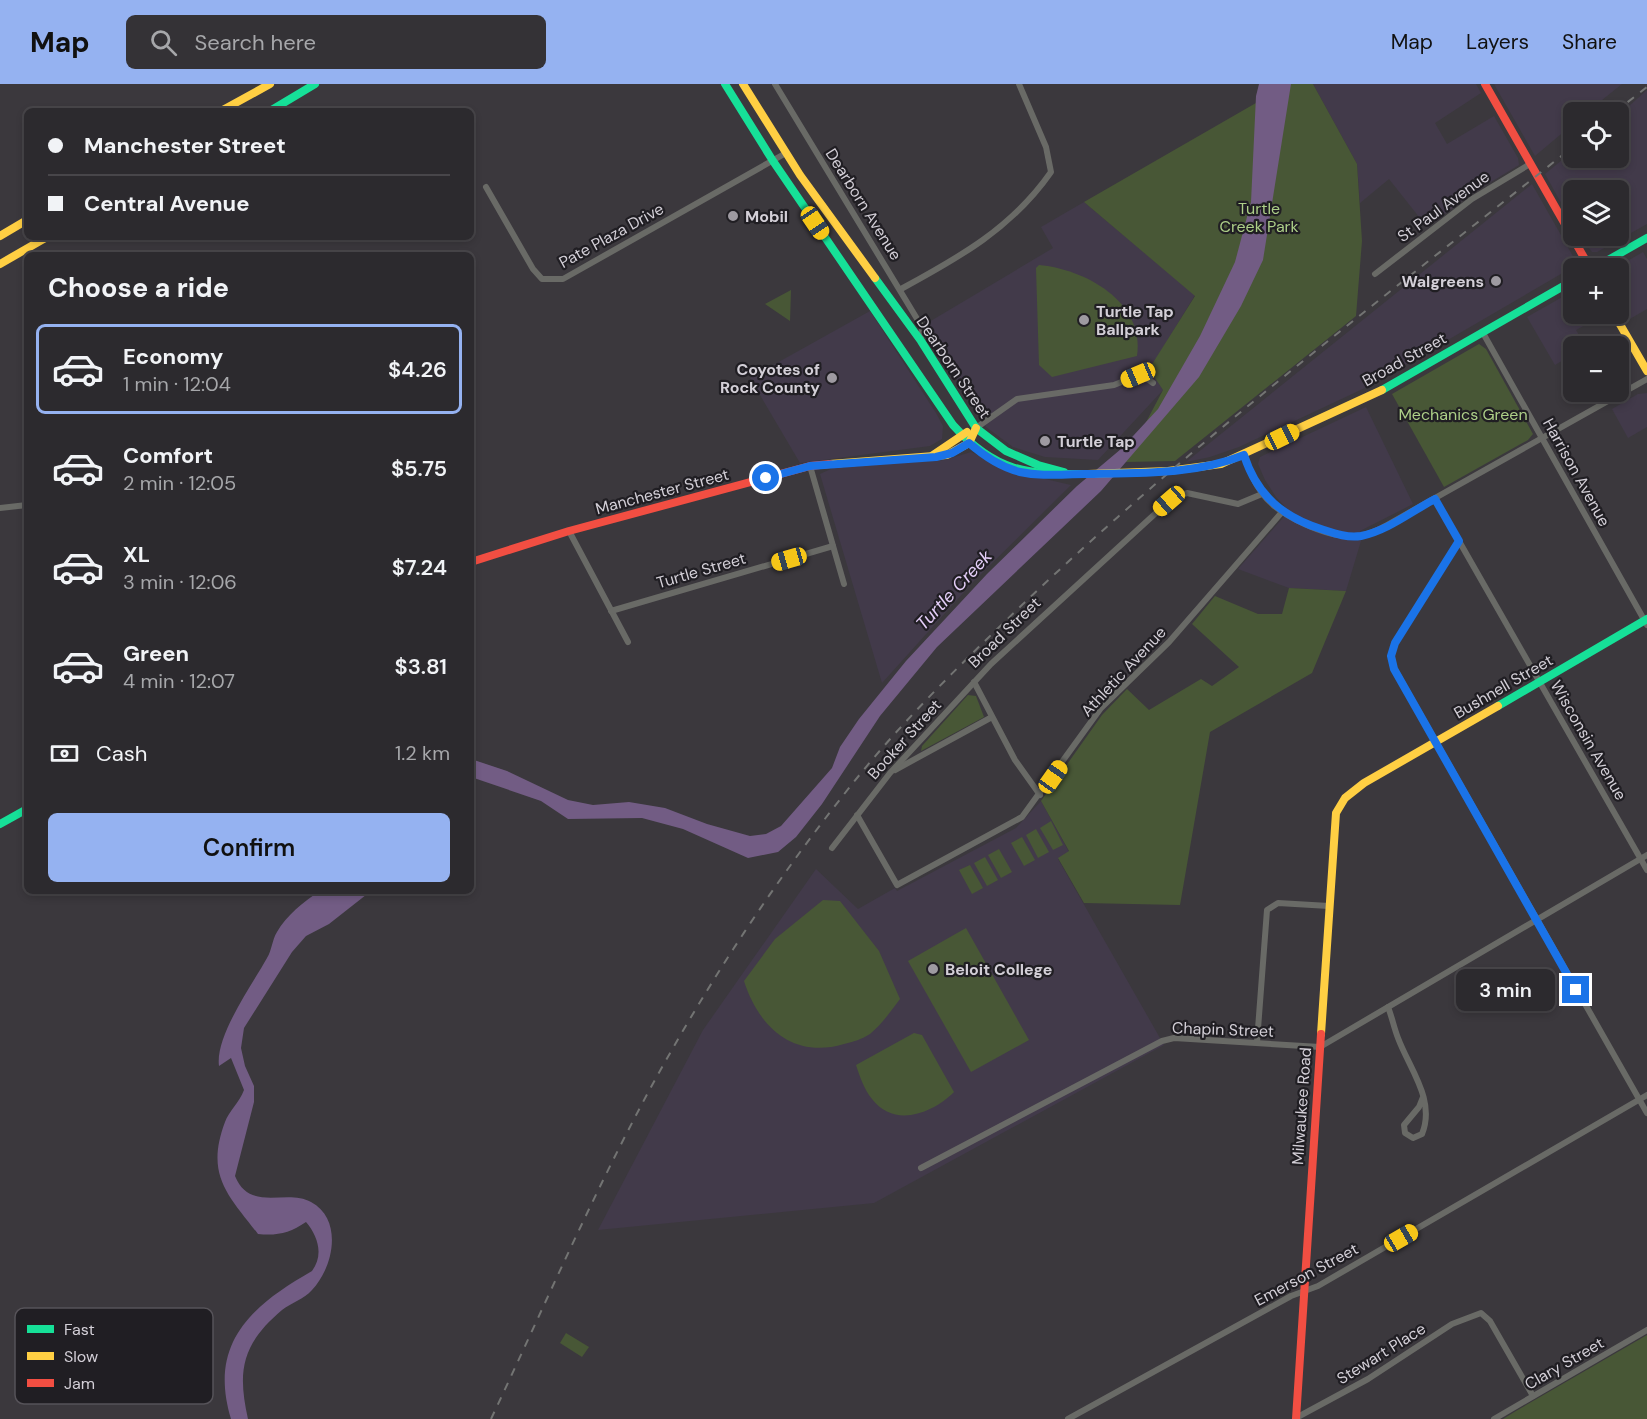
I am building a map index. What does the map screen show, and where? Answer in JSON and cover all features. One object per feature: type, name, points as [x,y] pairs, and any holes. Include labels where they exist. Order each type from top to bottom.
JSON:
[{"type":"main road","points":[[226,108],[270,84]]},
{"type":"main road","points":[[275,108],[315,84]]},
{"type":"main road","name":"Dearborn Street","points":[[725,84],[773,161],[961,435],[982,455],[1008,469],[1042,475],[1075,474]]},
{"type":"main road","name":"Dearborn Street","points":[[743,84],[786,153],[921,341],[976,428],[1006,451],[1038,465],[1075,474]]},
{"type":"main road","points":[[1485,84],[1586,258]]},
{"type":"main road","points":[[0,236],[24,222]]},
{"type":"main road","points":[[1610,258],[1647,238]]},
{"type":"main road","points":[[0,264],[42,240]]},
{"type":"main road","name":"Broad Street","points":[[1075,474],[1221,465],[1373,394],[1563,286]]},
{"type":"main road","points":[[1620,324],[1647,371]]},
{"type":"main road","points":[[969,443],[976,428]]},
{"type":"main road","name":"Manchester Street","points":[[928,457],[976,428]]},
{"type":"main road","name":"Manchester Street","points":[[474,561],[568,531],[810,466],[947,455],[969,443]]},
{"type":"main road","name":"Bushnell Street","points":[[1345,798],[1364,783],[1646,621]]},
{"type":"main road","name":"Milwaukee Road","points":[[1296,1418],[1334,824],[1335,813],[1345,798]]},
{"type":"main road","points":[[0,824],[24,811]]},
{"type":"street","name":"Dearborn Avenue","points":[[775,84],[901,289],[922,327],[921,341]]},
{"type":"street","points":[[901,289],[996,232],[1010,221],[1051,172],[1046,147],[1019,84]]},
{"type":"street","name":"Pate Plaza Drive","points":[[486,187],[534,269],[542,279],[554,281],[563,279],[786,153]]},
{"type":"street","name":"St Paul Avenue","points":[[1375,273],[1472,199],[1530,164]]},
{"type":"street","name":"Harrison Avenue","points":[[1483,333],[1646,621]]},
{"type":"street","points":[[976,428],[1017,399],[1113,385],[1141,374],[1153,383]]},
{"type":"street","points":[[1244,455],[1262,494],[1282,512],[1299,522],[1321,529],[1341,535],[1359,536],[1374,532],[1435,499],[1543,440],[1647,379]]},
{"type":"street","points":[[810,466],[844,584]]},
{"type":"street","name":"Broad Street","points":[[974,682],[1131,534],[1174,497],[1187,493],[1231,505],[1262,494]]},
{"type":"street","name":"Wisconsin Avenue","points":[[1435,499],[1644,857],[1647,870]]},
{"type":"street","points":[[0,508],[24,505]]},
{"type":"street","name":"Athletic Avenue","points":[[857,815],[897,885],[1022,817],[1041,795],[1101,708],[1169,642],[1282,512]]},
{"type":"street","points":[[568,531],[628,642]]},
{"type":"street","points":[[1459,541],[1395,643],[1391,656],[1394,669],[1647,1113]]},
{"type":"street","name":"Turtle Street","points":[[611,611],[833,546]]},
{"type":"street","points":[[974,682],[1015,760],[1041,795]]},
{"type":"street","name":"Booker Street","points":[[857,815],[890,773],[974,682]]},
{"type":"street","points":[[890,773],[992,717]]},
{"type":"street","points":[[832,848],[857,815]]},
{"type":"street","points":[[1320,1047],[1644,857]]},
{"type":"street","points":[[1257,1042],[1265,918],[1269,907],[1278,903],[1329,906]]},
{"type":"street","points":[[1388,1007],[1398,1038],[1422,1089],[1423,1097],[1424,1130],[1422,1134],[1413,1138],[1405,1133],[1404,1125],[1419,1107],[1423,1097]]},
{"type":"street","name":"Chapin Street","points":[[921,1168],[1162,1041],[1174,1038],[1320,1047]]},
{"type":"street","name":"Emerson Street","points":[[1068,1419],[1304,1290],[1318,1286],[1647,1095]]},
{"type":"street","name":"Stewart Place","points":[[1296,1418],[1368,1379],[1452,1324],[1481,1313],[1490,1321],[1533,1396]]},
{"type":"street","name":"Clary Street","points":[[1494,1419],[1647,1330]]},
{"type":"shaded area","points":[[1259,84],[1291,84],[1263,260],[1241,306],[1199,377],[1101,491],[937,647],[880,716],[822,804],[796,837],[778,852],[748,858],[683,829],[642,818],[568,819],[541,801],[474,778],[474,760],[507,771],[568,800],[593,805],[629,802],[665,808],[707,824],[750,836],[766,834],[781,826],[832,768],[840,747],[859,719],[906,661],[987,574],[1077,486],[1121,449],[1158,409],[1200,336],[1235,262],[1251,202],[1256,96]]},
{"type":"shaded area","points":[[1313,84],[1476,84],[1481,93],[1435,123],[1447,144],[1494,116],[1518,158],[1519,165],[1471,194],[1427,227],[1389,179],[1360,203],[1357,164]]},
{"type":"shaded area","points":[[1494,84],[1622,84],[1600,102],[1563,102],[1563,132],[1535,156]]},
{"type":"shaded area","points":[[1647,90],[1647,224],[1629,234],[1629,180],[1563,180],[1563,206],[1545,174],[1563,159],[1563,168],[1629,168],[1629,106]]},
{"type":"shaded area","points":[[1532,184],[1563,239],[1563,246],[1567,246],[1574,258],[1563,258],[1563,273],[1367,387],[1239,447],[1186,462]]},
{"type":"shaded area","points":[[1084,202],[1195,295],[1150,369],[1163,390],[1098,460],[1045,457],[1013,447],[986,427],[924,325],[1053,248],[1041,227]]},
{"type":"shaded area","points":[[1588,246],[1608,246],[1597,252],[1592,252]]},
{"type":"shaded area","points":[[1643,252],[1647,259],[1647,309],[1629,319],[1629,260]]},
{"type":"shaded area","points":[[1563,297],[1563,324],[1587,324],[1576,330],[1579,336],[1563,336],[1563,360],[1555,365],[1527,317]]},
{"type":"shaded area","points":[[870,311],[936,413],[943,426],[942,439],[930,446],[800,463],[750,378]]},
{"type":"shaded area","points":[[1647,393],[1647,427],[1628,438],[1612,409],[1624,402],[1629,402],[1629,399],[1638,394]]},
{"type":"shaded area","points":[[1366,407],[1413,504],[1360,531],[1361,541],[1346,591],[1289,588],[1238,569],[1289,511],[1265,480],[1258,464],[1260,457]]},
{"type":"shaded area","points":[[971,452],[1011,471],[1071,485],[974,581],[882,683],[820,474],[833,468],[945,460]]},
{"type":"shaded area","name":"Beloit College","points":[[1041,801],[1069,852],[1058,859],[1164,1045],[874,1203],[598,1230],[703,1030],[816,869],[858,909],[895,888],[897,891],[1016,828]]},
{"type":"shaded area","points":[[316,894],[367,894],[329,924],[306,936],[292,952],[244,1028],[241,1048],[245,1066],[254,1086],[254,1102],[235,1176],[250,1194],[270,1198],[301,1198],[311,1202],[328,1220],[332,1244],[325,1270],[312,1290],[282,1310],[258,1334],[246,1359],[243,1372],[248,1419],[231,1419],[225,1392],[225,1369],[230,1348],[240,1330],[254,1313],[270,1298],[312,1271],[319,1252],[314,1233],[306,1222],[283,1233],[258,1234],[229,1195],[219,1170],[219,1140],[227,1118],[244,1090],[231,1058],[219,1066],[219,1054],[228,1026],[269,955],[277,932],[285,920]]},
{"type":"green space","name":"Turtle Creek Park","points":[[1289,84],[1313,84],[1357,164],[1362,241],[1356,316],[1175,461],[1125,462],[1163,390],[1149,369],[1195,296],[1084,202]]},
{"type":"green space","name":"Turtle Tap Ballpark","points":[[1039,265],[1074,273],[1108,291],[1131,319],[1137,336],[1137,356],[1052,377],[1039,365],[1036,268]]},
{"type":"green space","points":[[791,290],[790,321],[765,304]]},
{"type":"green space","name":"Mechanics Green","points":[[1479,344],[1486,349],[1533,434],[1528,440],[1444,487],[1392,394]]},
{"type":"green space","points":[[1289,588],[1346,591],[1312,673],[1210,732],[1180,905],[1084,903],[1058,858],[1069,851],[1041,801],[1102,715],[1127,689],[1149,710],[1201,679],[1212,686],[1239,667],[1192,624],[1215,596],[1258,614],[1282,614]]},
{"type":"green space","points":[[968,695],[976,696],[984,717],[921,751],[922,746]]},
{"type":"green space","points":[[1051,821],[1063,845],[1053,850],[1040,828]]},
{"type":"green space","points":[[1036,829],[1049,852],[1038,858],[1026,835]]},
{"type":"green space","points":[[1022,837],[1035,860],[1024,866],[1011,843]]},
{"type":"green space","points":[[999,849],[1012,872],[1001,878],[988,855]]},
{"type":"green space","points":[[985,857],[998,880],[987,886],[974,863]]},
{"type":"green space","points":[[970,865],[983,888],[972,894],[959,870]]},
{"type":"green space","points":[[823,900],[840,901],[879,951],[900,999],[882,1022],[867,1036],[826,1048],[794,1043],[781,1036],[759,1013],[744,981],[775,939]]},
{"type":"green space","points":[[966,928],[1029,1040],[971,1072],[908,961]]},
{"type":"green space","points":[[914,1033],[922,1035],[954,1092],[924,1112],[913,1115],[891,1113],[881,1108],[869,1095],[856,1065]]},
{"type":"green space","points":[[566,1333],[589,1347],[582,1357],[560,1343]]},
{"type":"green space","points":[[1647,1335],[1647,1419],[1503,1419],[1516,1411]]},
{"type":"railway","points":[[1628,102],[1647,87]]},
{"type":"railway","points":[[491,1419],[608,1170],[650,1089],[696,1009],[770,894],[873,759],[935,691],[1001,625],[1156,484],[1293,369],[1563,155]]},
{"type":"traffic: fast","points":[[275,108],[315,84]]},
{"type":"traffic: fast","points":[[725,84],[773,161],[953,425],[983,453],[1013,468],[1047,473],[1088,474]]},
{"type":"traffic: fast","points":[[1612,258],[1647,238]]},
{"type":"traffic: fast","points":[[875,278],[921,341],[976,428],[1006,451],[1038,465],[1064,472]]},
{"type":"traffic: fast","points":[[1382,390],[1563,286]]},
{"type":"traffic: fast","points":[[1498,706],[1647,619]]},
{"type":"traffic: fast","points":[[0,824],[24,811]]},
{"type":"traffic: slow","points":[[226,108],[270,84]]},
{"type":"traffic: slow","points":[[743,84],[800,175],[875,278]]},
{"type":"traffic: slow","points":[[0,236],[24,222]]},
{"type":"traffic: slow","points":[[0,264],[42,240]]},
{"type":"traffic: slow","points":[[1620,324],[1647,371]]},
{"type":"traffic: slow","points":[[1088,474],[1168,471],[1221,464],[1382,390]]},
{"type":"traffic: slow","points":[[830,464],[947,455],[969,443],[976,428]]},
{"type":"traffic: slow","points":[[933,455],[967,432]]},
{"type":"traffic: slow","points":[[1321,1034],[1336,813],[1345,798],[1364,783],[1498,706]]},
{"type":"traffic: jam","points":[[1485,84],[1584,258]]},
{"type":"traffic: jam","points":[[474,561],[569,531],[810,466],[830,464]]},
{"type":"traffic: jam","points":[[1296,1419],[1321,1034]]},
{"type":"place","name":"Mobil","points":[[733,216]]},
{"type":"place","name":"Walgreens","points":[[1496,281]]},
{"type":"place","name":"Turtle Tap Ballpark","points":[[1084,320]]},
{"type":"place","name":"Coyotes of Rock County","points":[[832,378]]},
{"type":"place","name":"Turtle Tap","points":[[1045,441]]},
{"type":"place","name":"Beloit College","points":[[933,969]]},
{"type":"route","points":[[766,478],[810,466],[936,457],[952,453],[969,443],[982,455],[1008,469],[1042,475],[1168,471],[1221,465],[1244,455],[1262,494],[1274,506],[1299,522],[1352,537],[1374,532],[1435,499],[1459,541],[1395,643],[1391,656],[1394,669],[1576,990]]},
{"type":"water label","name":"Turtle Creek","points":[[954,590]]}]
